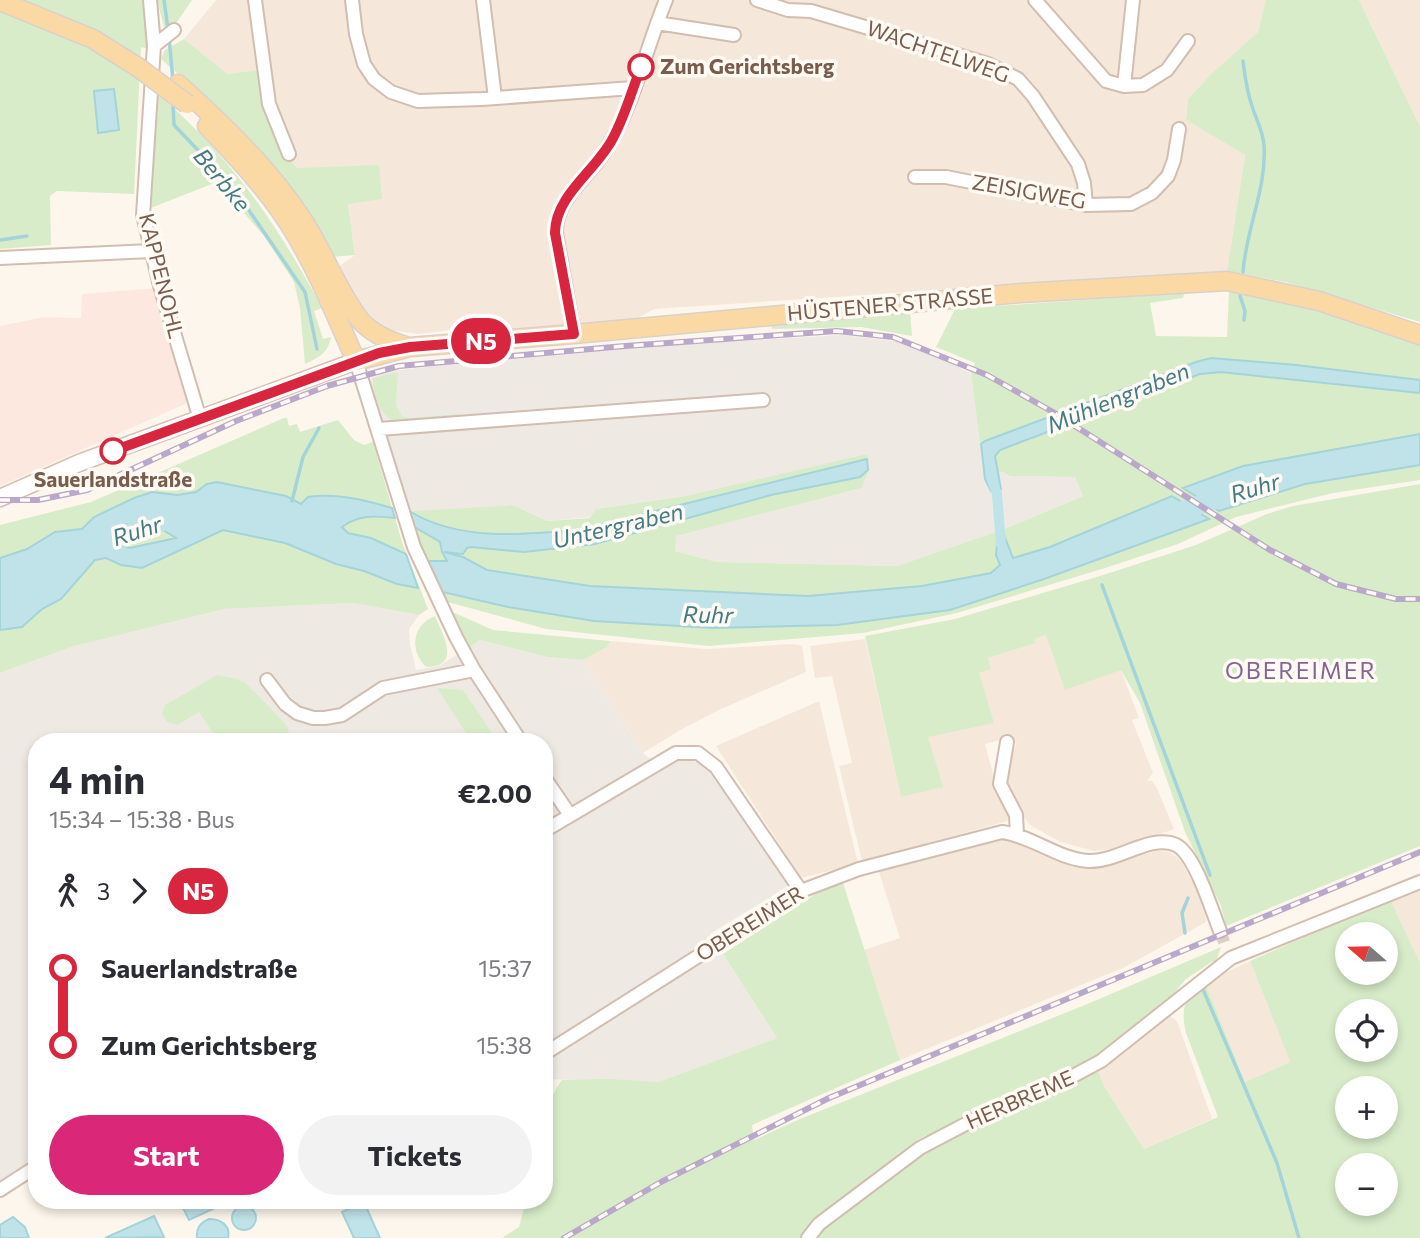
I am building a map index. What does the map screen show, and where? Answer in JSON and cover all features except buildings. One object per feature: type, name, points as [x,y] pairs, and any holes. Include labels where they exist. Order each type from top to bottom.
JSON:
[{"type":"main road","points":[[32,0],[96,28],[187,104],[226,145],[292,229],[325,290],[356,360]]},
{"type":"main road","points":[[0,1],[93,39],[178,84],[235,136],[273,181],[303,222],[361,321],[382,337],[410,347]]},
{"type":"main road","name":"HÜSTENER STRASSE","points":[[356,360],[410,347],[1021,293],[1227,282],[1320,302],[1420,335]]},
{"type":"main road","points":[[356,360],[362,342],[361,321]]},
{"type":"street","name":"KAPPENOHL","points":[[150,0],[159,43],[143,215],[200,419]]},
{"type":"street","points":[[255,0],[269,104],[289,155]]},
{"type":"street","points":[[352,0],[356,34],[364,64],[374,79],[391,92],[418,102],[633,88]]},
{"type":"street","points":[[483,0],[495,98]]},
{"type":"street","points":[[574,334],[555,233],[556,216],[608,146],[666,0]]},
{"type":"street","name":"WACHTELWEG","points":[[757,0],[788,10],[811,11],[877,30],[988,64],[1018,79],[1033,96],[1078,164],[1084,183],[1086,205]]},
{"type":"street","points":[[1035,0],[1106,81],[1124,86],[1143,85],[1167,70],[1188,41]]},
{"type":"street","points":[[1124,86],[1133,0]]},
{"type":"street","points":[[657,23],[734,35]]},
{"type":"street","points":[[159,43],[174,30]]},
{"type":"street","name":"ZEISIGWEG","points":[[915,177],[946,177],[1086,205],[1131,204],[1152,194],[1168,176],[1174,160],[1179,129]]},
{"type":"street","points":[[0,258],[151,251]]},
{"type":"street","points":[[0,498],[79,463],[356,360],[415,547],[456,637],[515,733]]},
{"type":"street","points":[[379,429],[763,400]]},
{"type":"street","points":[[267,680],[285,704],[297,713],[313,718],[325,718],[342,715],[383,688],[474,670]]},
{"type":"street","points":[[1007,742],[1000,784],[1016,816],[1017,834]]},
{"type":"street","points":[[553,825],[676,753],[698,753],[716,768],[801,891]]},
{"type":"street","points":[[553,790],[570,815]]},
{"type":"street","name":"OBEREIMER","points":[[553,1048],[801,891],[859,869],[1002,832],[1017,834],[1055,851],[1090,861],[1104,860],[1155,843],[1164,842],[1178,846],[1188,857],[1220,930]]},
{"type":"street","name":"HERBREME","points":[[808,1238],[819,1224],[920,1148],[979,1117],[1047,1090],[1101,1061],[1228,952],[1420,882]]},
{"type":"street","points":[[0,1190],[28,1172]]},
{"type":"shaded area","points":[[216,0],[1266,0],[1258,32],[1211,74],[1188,99],[1186,120],[1245,155],[1227,271],[654,309],[638,318],[523,331],[459,329],[419,334],[375,328],[338,267],[355,255],[348,204],[297,168],[278,145],[264,101],[227,75],[184,39]]},
{"type":"shaded area","points":[[1359,0],[1420,0],[1420,127]]},
{"type":"shaded area","points":[[156,288],[192,401],[0,486],[0,326],[44,317],[81,318],[82,294]]},
{"type":"shaded area","points":[[842,335],[894,341],[971,373],[984,475],[1004,472],[1010,476],[1075,477],[1083,496],[1007,528],[897,566],[717,562],[675,551],[675,536],[862,488],[686,496],[596,509],[591,517],[547,521],[513,505],[410,512],[371,386],[371,378],[392,371],[460,363],[657,346]]},
{"type":"shaded area","points":[[353,603],[419,615],[409,629],[416,670],[439,666],[480,640],[547,657],[583,660],[643,753],[660,768],[685,759],[706,765],[791,884],[710,934],[777,1038],[658,1082],[553,1079],[553,733],[28,733],[28,1171],[0,1188],[0,673],[71,647],[224,609]]},
{"type":"shaded area","points":[[1046,635],[1121,670],[1139,718],[1132,720],[1153,773],[1147,781],[1152,781],[1156,786],[1174,829],[1112,849],[1094,851],[1060,842],[1030,825],[1004,788],[1005,764],[1017,743],[1000,740],[985,744],[997,789],[1013,816],[1011,820],[862,861],[839,766],[852,763],[832,676],[815,678],[810,646],[865,639],[901,797],[928,737],[988,658],[1036,643],[1035,639]]},
{"type":"shaded area","points":[[610,641],[707,649],[794,644],[802,646],[806,672],[721,709],[643,753],[583,660],[607,647]]},
{"type":"shaded area","points":[[819,701],[858,864],[801,878],[716,746]]},
{"type":"shaded area","points":[[1007,838],[1087,867],[1158,851],[1169,852],[1183,864],[1204,905],[1206,922],[1125,967],[900,1060],[864,950],[900,938],[879,872],[976,843]]},
{"type":"shaded area","points":[[1420,889],[1420,963],[1390,899]]},
{"type":"shaded area","points":[[1250,961],[1290,1062],[1245,1082],[1205,982]]},
{"type":"shaded area","points":[[1169,1015],[1177,1021],[1212,1119],[1144,1149],[1104,1086],[1097,1068]]},
{"type":"green space","points":[[0,0],[149,0],[149,49],[141,47],[134,194],[57,191],[50,196],[51,245],[0,249]]},
{"type":"green space","points":[[157,0],[192,0],[177,22],[164,27]]},
{"type":"green space","points":[[1266,0],[1359,0],[1420,127],[1420,322],[1285,282],[1227,271],[1245,155],[1186,120],[1188,99],[1211,74],[1258,32]]},
{"type":"green space","points":[[184,39],[227,74],[260,70],[264,101],[278,145],[297,168],[379,165],[382,199],[348,204],[355,255],[332,257],[271,165],[231,121],[161,59],[165,50]]},
{"type":"green space","points":[[159,95],[185,118],[230,167],[288,248],[322,308],[314,311],[323,339],[331,337],[325,351],[315,359],[305,364],[300,308],[294,282],[264,236],[217,182],[148,209]]},
{"type":"green space","points":[[1229,292],[1293,304],[1420,342],[1420,380],[1211,358],[985,441],[998,473],[984,475],[971,373],[975,363],[936,347],[955,309],[1184,293],[1183,298],[1150,303],[1156,336],[1227,337]]},
{"type":"green space","points":[[910,312],[912,336],[861,327],[772,329],[771,325]]},
{"type":"green space","points":[[398,372],[396,405],[402,416],[409,418],[461,414],[461,417],[395,422],[390,419],[378,404],[373,378]]},
{"type":"green space","points":[[1221,372],[1420,393],[1420,434],[1390,440],[1219,511],[1305,484],[1420,465],[1420,480],[1333,493],[1236,517],[1178,544],[1105,568],[957,613],[863,633],[709,646],[546,629],[448,602],[437,592],[411,524],[410,512],[513,505],[547,521],[590,518],[596,509],[686,496],[867,454],[868,471],[862,488],[676,536],[675,551],[717,562],[897,566],[1007,528],[1083,496],[1075,477],[1010,476],[1003,472],[998,473],[995,456],[1000,450],[1200,374]],"holes":[[[866,459],[860,477],[771,495],[595,544],[524,552],[471,547],[442,551],[441,542],[411,512],[450,528],[471,531],[514,534],[578,530]],[[1208,519],[950,610],[837,625],[713,628],[594,621],[508,607],[438,591],[427,561],[448,561],[463,557],[487,570],[590,586],[808,596],[922,586],[991,573],[1000,565],[1002,531],[1013,558],[1050,547]]]},
{"type":"green space","points":[[287,418],[289,426],[297,424],[300,432],[338,420],[354,440],[364,445],[373,442],[402,542],[428,609],[419,615],[353,603],[224,609],[71,647],[0,673],[0,525],[91,502]]},
{"type":"green space","points":[[1420,484],[1420,846],[1226,926],[1221,906],[1185,832],[1140,703],[1121,670],[1065,690],[1046,635],[1035,639],[1036,643],[988,658],[991,669],[979,673],[994,723],[928,737],[943,787],[901,797],[865,636],[955,619],[1100,576],[1196,545],[1267,514],[1293,506]]},
{"type":"green space","points":[[452,614],[493,630],[610,641],[607,647],[583,660],[547,657],[480,640],[469,647]]},
{"type":"green space","points":[[435,616],[445,640],[447,656],[444,662],[437,666],[426,667],[417,653],[416,638],[422,625]]},
{"type":"green space","points":[[217,675],[244,682],[287,726],[289,732],[213,733],[199,712],[177,725],[167,722],[162,714],[165,705]]},
{"type":"green space","points":[[437,688],[463,690],[492,733],[466,733]]},
{"type":"green space","points":[[843,883],[900,1060],[752,1125],[754,1140],[1221,947],[1215,964],[1213,961],[1186,979],[1176,991],[1177,995],[1098,1057],[1052,1082],[916,1141],[811,1223],[802,1238],[502,1238],[519,1227],[524,1209],[553,1209],[553,1096],[562,1080],[658,1082],[777,1038],[723,954],[820,891]]},
{"type":"green space","points":[[1390,899],[1420,963],[1420,1238],[808,1238],[888,1176],[940,1142],[1097,1068],[1104,1086],[1144,1149],[1218,1117],[1184,1024],[1184,1009],[1189,998],[1205,982],[1245,1082],[1290,1062],[1250,961],[1335,923],[1335,985],[1398,985],[1398,922],[1338,922]]},
{"type":"water","points":[[114,89],[119,130],[98,133],[94,91]]},
{"type":"water","points":[[1211,358],[1420,380],[1420,393],[1221,372],[1200,374],[1000,450],[995,456],[1001,489],[991,491],[985,479],[981,444],[985,441]]},
{"type":"water","points":[[1420,434],[1420,465],[1305,484],[1219,511],[1183,488],[1243,466]]},
{"type":"water","name":"Untergraben","points":[[867,459],[868,470],[860,477],[771,495],[595,544],[524,552],[471,547],[463,554],[444,552],[463,557],[487,570],[590,586],[808,596],[922,586],[991,573],[1000,565],[996,555],[998,532],[1002,530],[1013,558],[1050,547],[1172,496],[1209,519],[950,610],[837,625],[713,628],[594,621],[508,607],[438,591],[426,561],[447,561],[440,542],[411,525],[411,512],[450,528],[470,532],[514,534],[578,530]]},
{"type":"water","points":[[217,482],[286,496],[301,504],[308,497],[330,496],[392,508],[395,518],[361,518],[342,527],[348,533],[371,538],[406,554],[418,588],[336,564],[285,543],[223,530],[142,568],[121,565],[106,558],[95,560],[61,599],[42,609],[22,627],[0,630],[0,558],[27,549],[55,532],[82,529],[94,517],[134,498],[152,492],[177,495],[196,492],[207,484]],"holes":[[[150,522],[176,538],[130,548],[100,537],[128,524]]]},
{"type":"water","points":[[184,1209],[213,1209],[189,1220]]},
{"type":"water","points":[[235,1209],[253,1209],[253,1227],[244,1230],[235,1227],[232,1218]]},
{"type":"water","points":[[349,1209],[367,1209],[380,1238],[354,1238],[342,1212]]},
{"type":"water","points":[[154,1216],[164,1237],[105,1238]]},
{"type":"water","points":[[13,1217],[25,1227],[29,1238],[0,1238],[0,1225]]},
{"type":"water","points":[[209,1219],[224,1224],[228,1230],[228,1238],[197,1238],[199,1226]]},
{"type":"waterway","name":"Berbke","points":[[164,0],[168,29]]},
{"type":"waterway","name":"Berbke","points":[[169,37],[173,81]]},
{"type":"waterway","points":[[1243,61],[1249,97],[1263,140],[1264,161],[1243,272]]},
{"type":"waterway","name":"Berbke","points":[[173,103],[174,125],[233,187],[305,292],[317,349]]},
{"type":"waterway","points":[[0,240],[27,236]]},
{"type":"waterway","points":[[1240,296],[1245,311],[1244,320]]},
{"type":"waterway","name":"Berbke","points":[[292,501],[303,457],[319,428]]},
{"type":"waterway","name":"Mühlengraben","points":[[991,477],[997,494],[1001,544]]},
{"type":"waterway","name":"Ruhr","points":[[1167,516],[1231,494]]},
{"type":"waterway","name":"Ruhr","points":[[86,549],[166,520],[177,520]]},
{"type":"waterway","points":[[1102,585],[1210,875]]},
{"type":"waterway","points":[[1185,933],[1182,913],[1188,898]]},
{"type":"waterway","points":[[1202,987],[1277,1163],[1299,1238]]},
{"type":"tunnel","points":[[1220,931],[1226,947]]},
{"type":"railway","points":[[0,500],[38,500],[87,490],[236,421],[327,386],[399,366],[837,331],[893,337],[987,375],[1053,412],[1270,550],[1336,584],[1396,599],[1420,599]]},
{"type":"railway","points":[[564,1238],[661,1182],[829,1098],[1420,852]]},
{"type":"bus line","name":"N5","points":[[113,451],[379,353],[410,347],[574,334],[555,233],[556,216],[604,154],[641,67]]},
{"type":"place","name":"Zum Gerichtsberg","points":[[641,67]]},
{"type":"place","name":"Sauerlandstraße","points":[[113,451]]},
{"type":"district","name":"OBEREIMER","points":[[1301,671]]}]
